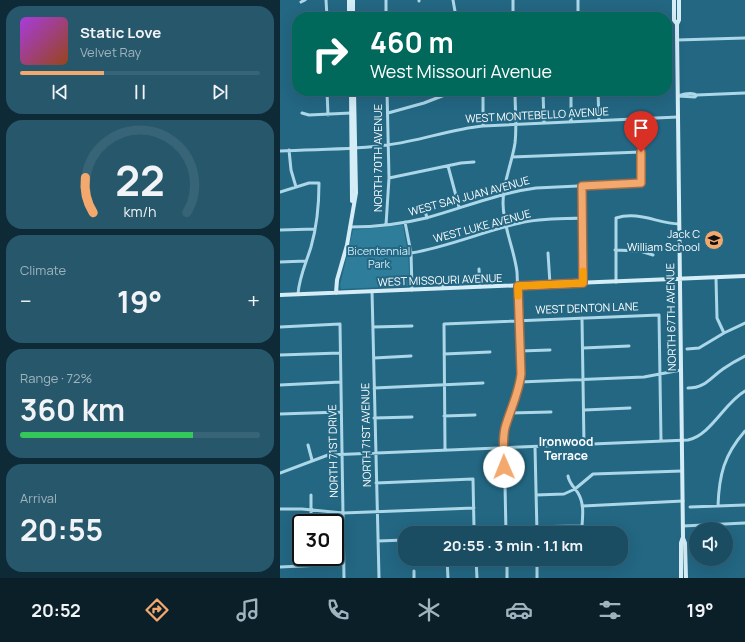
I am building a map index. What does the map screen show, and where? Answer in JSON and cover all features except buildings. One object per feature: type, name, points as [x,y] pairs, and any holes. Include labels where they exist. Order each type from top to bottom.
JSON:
[{"type":"street","points":[[326,0],[327,12]]},
{"type":"street","points":[[349,0],[350,12]]},
{"type":"street","points":[[353,0],[353,12]]},
{"type":"street","points":[[386,0],[386,12]]},
{"type":"street","points":[[453,0],[455,12]]},
{"type":"street","points":[[513,0],[513,12]]},
{"type":"street","points":[[578,0],[578,12]]},
{"type":"street","name":"NORTH 67TH AVENUE","points":[[674,0],[674,20],[677,24]]},
{"type":"street","name":"NORTH 67TH AVENUE","points":[[679,0],[679,20],[677,24],[677,96],[683,502],[681,578]]},
{"type":"street","points":[[677,40],[745,38]]},
{"type":"street","points":[[677,96],[683,94],[698,95],[745,93]]},
{"type":"street","points":[[327,96],[328,115]]},
{"type":"street","points":[[351,96],[353,113]]},
{"type":"street","points":[[336,293],[337,280],[347,245],[356,193],[353,148],[354,96]]},
{"type":"street","name":"NORTH 70TH AVENUE","points":[[386,225],[389,178],[387,96]]},
{"type":"street","points":[[388,113],[424,103],[442,96]]},
{"type":"street","points":[[483,96],[483,126]]},
{"type":"street","points":[[506,526],[505,429],[520,382],[518,286],[516,265],[503,213],[506,179],[515,143],[515,96]]},
{"type":"street","points":[[543,96],[544,123]]},
{"type":"street","points":[[571,96],[572,122]]},
{"type":"street","points":[[598,96],[599,121]]},
{"type":"street","points":[[302,113],[309,115],[353,113]]},
{"type":"street","name":"WEST MONTEBELLO AVENUE","points":[[280,151],[388,145],[468,127],[678,117]]},
{"type":"street","points":[[512,157],[641,152],[640,119]]},
{"type":"street","points":[[289,150],[291,170],[296,187]]},
{"type":"street","name":"WEST SAN JUAN AVENUE","points":[[350,227],[386,225],[426,218],[504,194],[536,188],[641,183],[641,152]]},
{"type":"street","points":[[389,178],[474,162]]},
{"type":"street","points":[[448,166],[459,207]]},
{"type":"street","points":[[280,192],[309,183],[319,183],[315,229],[300,281],[298,294]]},
{"type":"street","points":[[582,186],[583,283]]},
{"type":"street","points":[[424,207],[426,218]]},
{"type":"street","points":[[616,282],[616,218],[641,216],[668,223],[679,224]]},
{"type":"street","name":"WEST LUKE AVENUE","points":[[411,253],[443,246],[506,227],[540,220],[582,218]]},
{"type":"street","points":[[405,222],[411,253],[412,290]]},
{"type":"street","points":[[284,224],[282,230],[315,229]]},
{"type":"street","points":[[615,250],[640,251],[653,255]]},
{"type":"street","points":[[548,253],[550,284]]},
{"type":"street","points":[[280,262],[306,261]]},
{"type":"street","points":[[479,269],[480,287]]},
{"type":"street","name":"WEST MISSOURI AVENUE","points":[[280,295],[745,276]]},
{"type":"street","points":[[716,278],[717,318],[724,332]]},
{"type":"street","points":[[443,279],[443,288]]},
{"type":"street","name":"NORTH 71ST AVENUE","points":[[372,292],[379,578]]},
{"type":"street","name":"WEST DENTON LANE","points":[[444,354],[444,324],[659,315],[660,374]]},
{"type":"street","points":[[582,318],[584,445]]},
{"type":"street","points":[[687,349],[699,348],[724,332],[745,323]]},
{"type":"street","name":"NORTH 71ST DRIVE","points":[[280,326],[340,324],[343,513]]},
{"type":"street","points":[[374,327],[412,326]]},
{"type":"street","points":[[583,348],[629,346]]},
{"type":"street","points":[[520,351],[550,350]]},
{"type":"street","points":[[445,450],[444,354],[490,352]]},
{"type":"street","points":[[280,355],[340,353]]},
{"type":"street","points":[[374,358],[411,356]]},
{"type":"street","points":[[688,388],[697,387],[704,384],[723,369],[745,356]]},
{"type":"street","points":[[520,382],[644,376],[681,370]]},
{"type":"street","points":[[660,374],[661,441]]},
{"type":"street","points":[[280,385],[341,382]]},
{"type":"street","points":[[374,388],[483,384]]},
{"type":"street","points":[[280,473],[328,455],[584,445],[692,439],[704,432],[731,402],[745,391]]},
{"type":"street","points":[[584,410],[630,408]]},
{"type":"street","points":[[280,414],[341,412]]},
{"type":"street","points":[[510,413],[552,412]]},
{"type":"street","points":[[444,416],[475,415]]},
{"type":"street","points":[[374,418],[412,417]]},
{"type":"street","points":[[718,506],[719,481],[725,461],[732,448],[745,431]]},
{"type":"street","points":[[308,445],[312,460]]},
{"type":"street","points":[[535,447],[537,526]]},
{"type":"street","points":[[536,496],[564,494],[575,489],[593,474],[682,471]]},
{"type":"street","points":[[568,476],[569,481],[582,501],[582,526]]},
{"type":"street","points":[[376,483],[473,479],[474,526]]},
{"type":"street","points":[[311,495],[311,514]]},
{"type":"street","points":[[583,506],[683,502]]},
{"type":"street","points":[[690,507],[745,505]]},
{"type":"street","points":[[280,509],[343,513],[474,508]]},
{"type":"street","points":[[683,526],[745,523]]},
{"type":"street","name":"NORTH 67TH AVENUE","points":[[683,538],[685,543],[686,578]]},
{"type":"street","points":[[378,541],[398,540]]},
{"type":"street","points":[[280,567],[301,566]]},
{"type":"street","name":"NORTH 71ST DRIVE","points":[[344,566],[344,578]]},
{"type":"street","points":[[447,566],[448,578]]},
{"type":"street","points":[[476,566],[477,578]]},
{"type":"street","points":[[506,566],[507,578]]},
{"type":"street","points":[[537,566],[537,578]]},
{"type":"street","points":[[414,571],[414,578]]},
{"type":"green space","name":"Bicentennial Park","points":[[403,225],[408,253],[410,286],[341,289],[340,285],[353,230]]},
{"type":"slow traffic","points":[[518,296],[518,286],[583,283],[583,271]]},
{"type":"place","name":"Jack C William School","points":[[714,240]]},
{"type":"district","name":"Ironwood Terrace","points":[[566,449]]},
{"type":"route","points":[[504,467],[505,429],[516,399],[521,374],[518,286],[583,283],[582,186],[641,183],[641,152]]}]
